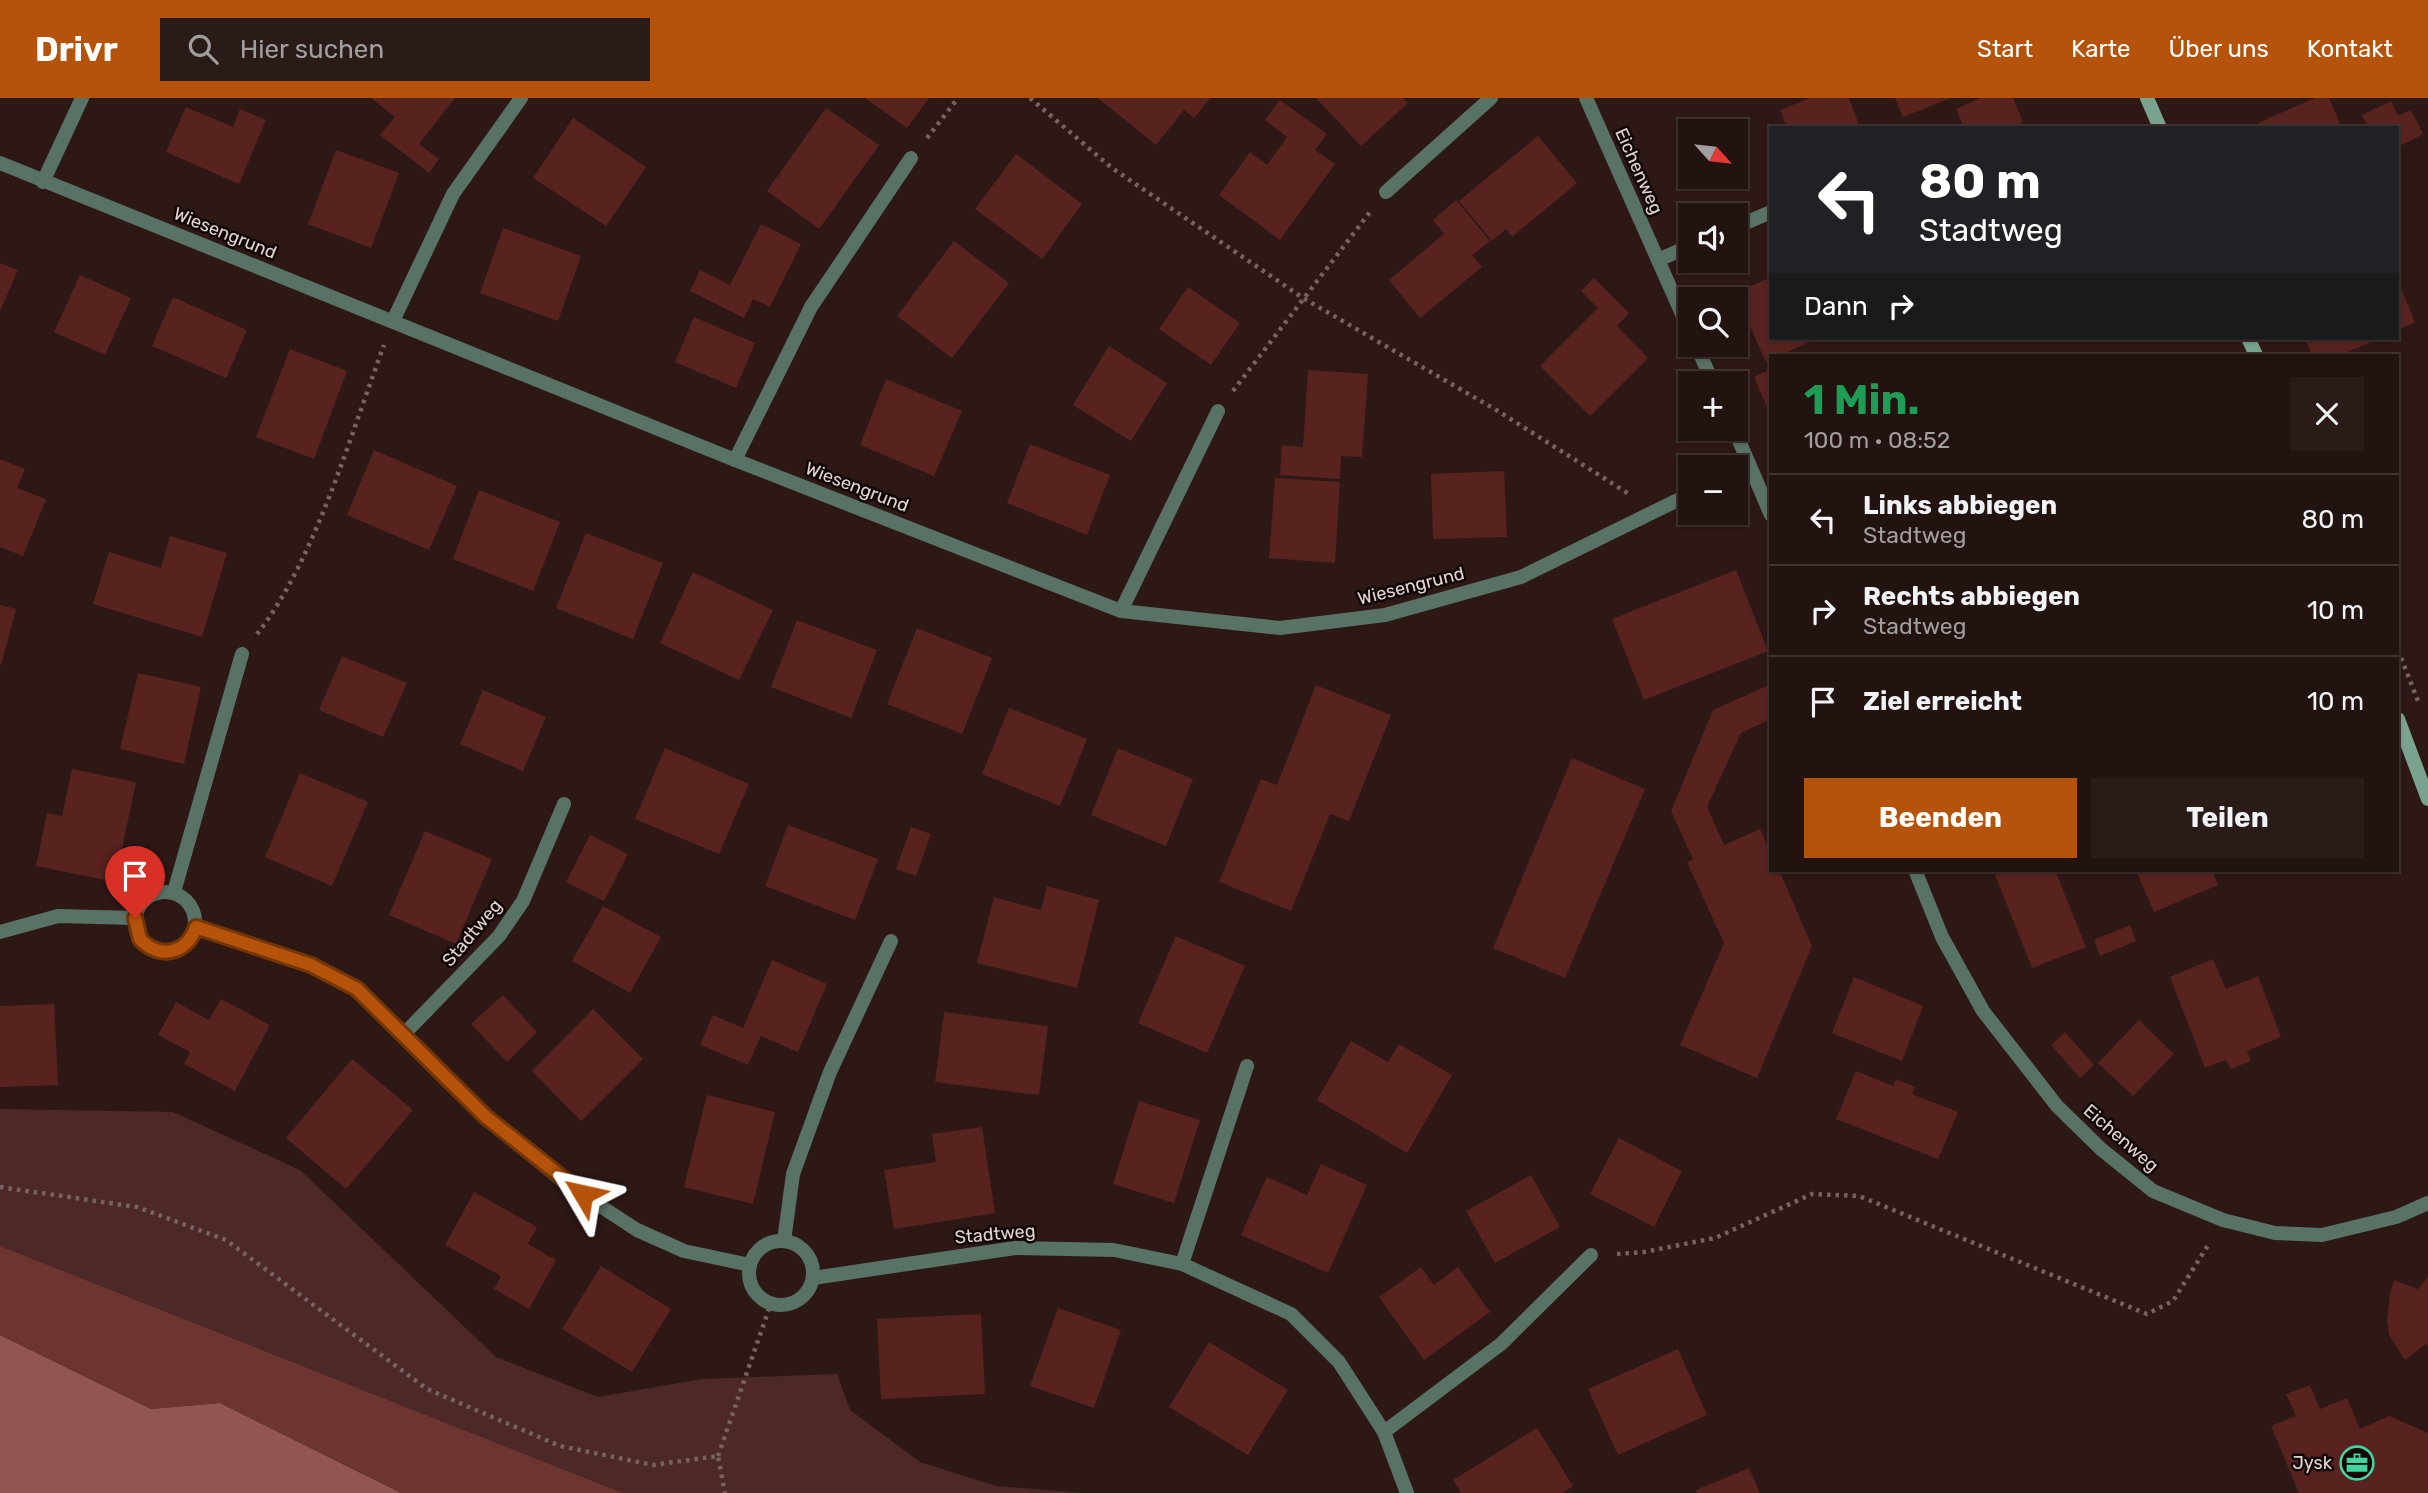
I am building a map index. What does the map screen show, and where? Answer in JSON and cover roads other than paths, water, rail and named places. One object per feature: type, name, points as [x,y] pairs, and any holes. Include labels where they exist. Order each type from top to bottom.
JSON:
[{"type":"street","points":[[43,181],[82,98]]},
{"type":"street","points":[[393,320],[453,194],[521,98]]},
{"type":"street","points":[[1386,192],[1491,98]]},
{"type":"street","name":"Eichenweg","points":[[1586,98],[1678,305]]},
{"type":"street","points":[[2147,98],[2159,126]]},
{"type":"street","points":[[735,460],[811,307],[911,158]]},
{"type":"street","name":"Wiesengrund","points":[[0,163],[735,460],[1121,611],[1280,628],[1385,615],[1521,577],[1678,500]]},
{"type":"street","points":[[1748,222],[1769,213]]},
{"type":"street","points":[[1658,260],[1678,251]]},
{"type":"street","points":[[1121,611],[1218,411]]},
{"type":"street","points":[[1748,476],[1769,512]]},
{"type":"street","points":[[174,892],[242,654]]},
{"type":"street","points":[[2399,722],[2428,799]]},
{"type":"street","name":"Stadtweg","points":[[405,1033],[499,936],[523,901],[564,804]]},
{"type":"street","name":"Eichenweg","points":[[1915,872],[1942,937],[1983,1011],[2057,1106],[2101,1149],[2153,1191],[2223,1220],[2275,1233],[2322,1235],[2396,1217],[2428,1203]]},
{"type":"street","points":[[174,892],[189,902],[196,918],[196,927],[186,945],[167,953],[146,946],[135,929],[135,918],[138,908],[153,893],[174,892]]},
{"type":"street","points":[[0,932],[58,916],[135,918]]},
{"type":"street","points":[[196,927],[311,965],[357,989],[405,1033],[486,1117],[565,1182],[637,1230],[684,1251],[750,1265]]},
{"type":"street","points":[[784,1241],[793,1174],[830,1072],[891,941]]},
{"type":"street","points":[[1182,1264],[1247,1066]]},
{"type":"street","points":[[784,1241],[794,1243],[809,1257],[813,1278],[809,1289],[793,1303],[771,1303],[763,1299],[752,1284],[750,1265],[766,1245],[784,1241]]},
{"type":"street","name":"Stadtweg","points":[[813,1278],[1015,1248],[1114,1250],[1182,1264],[1292,1314],[1339,1362],[1384,1432],[1406,1493]]},
{"type":"street","points":[[1384,1432],[1501,1345],[1591,1255]]},
{"type":"place","name":"Jysk","points":[[2357,1463]]}]
